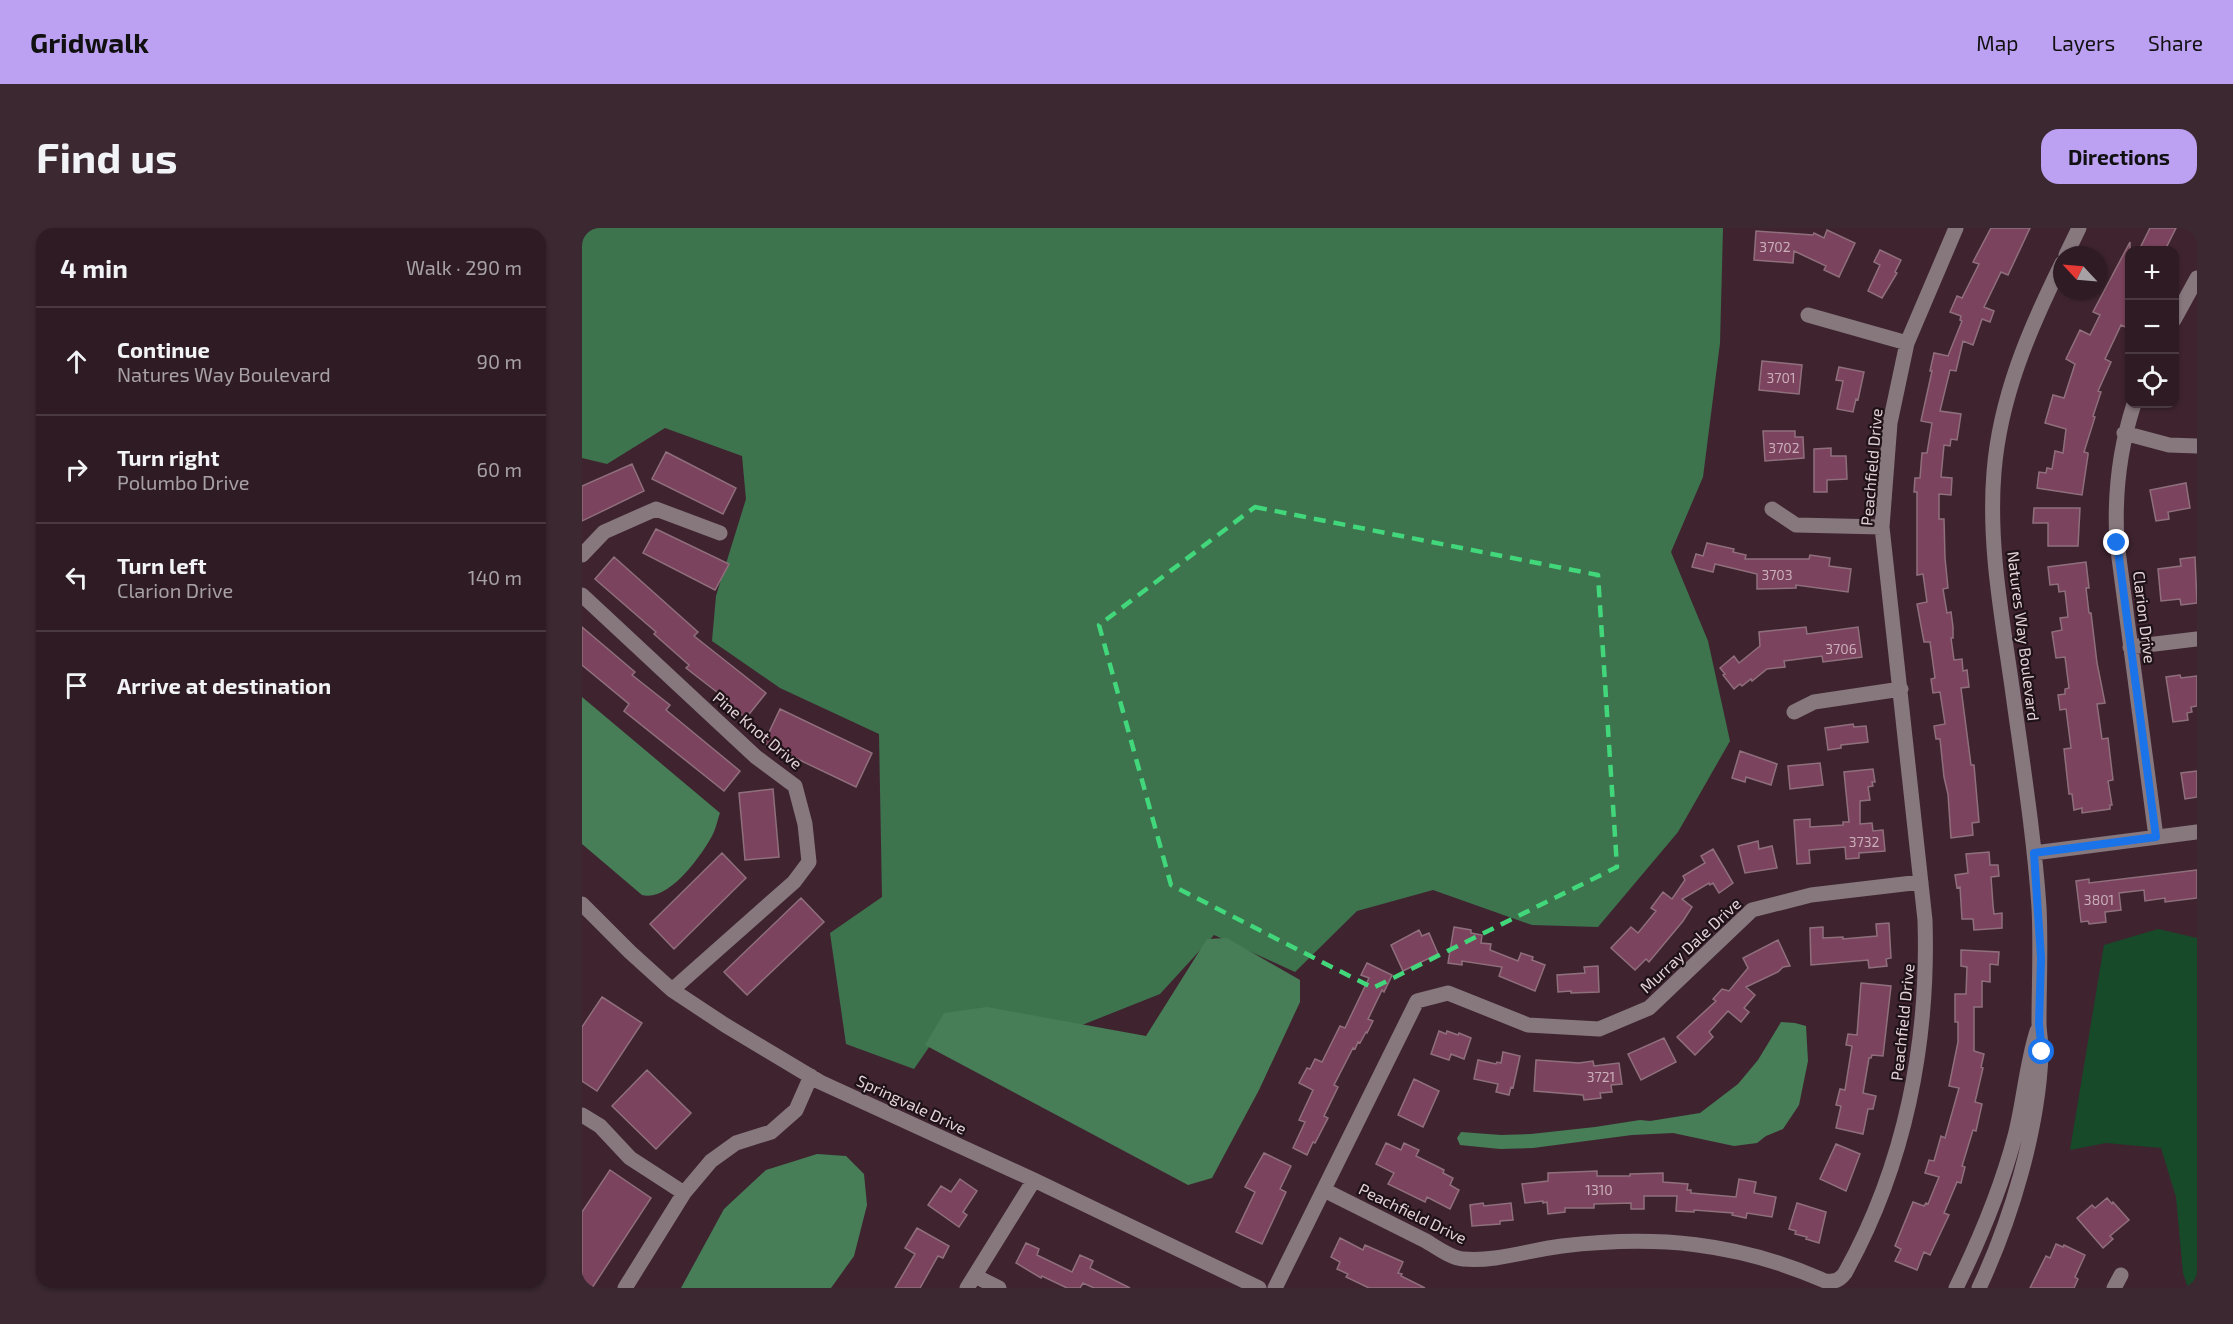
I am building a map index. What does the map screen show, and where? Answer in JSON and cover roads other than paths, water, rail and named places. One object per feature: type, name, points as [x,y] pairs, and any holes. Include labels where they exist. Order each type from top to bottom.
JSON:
[{"type":"street","name":"Peachfield Drive","points":[[1324,1190],[1460,1259],[1507,1257],[1558,1246],[1614,1240],[1652,1240],[1735,1251],[1785,1264],[1825,1281],[1832,1282],[1840,1279],[1855,1254],[1873,1215],[1892,1166],[1912,1095],[1921,1040],[1926,965],[1925,920],[1882,527],[1890,423],[1907,343],[1956,228]]},
{"type":"street","points":[[2070,246],[2079,228]]},
{"type":"street","points":[[2179,312],[2197,278]]},
{"type":"street","name":"Natures Way Boulevard","points":[[1979,1288],[2004,1229],[2027,1145],[2042,1052],[2039,1024],[2041,958],[2034,853],[1998,588],[1993,532],[1994,473],[1999,431],[2017,365],[2033,322],[2053,281]]},
{"type":"street","points":[[1808,315],[1907,343]]},
{"type":"street","name":"Clarion Drive","points":[[2133,408],[2124,433],[2117,474],[2115,508],[2117,543],[2156,837]]},
{"type":"street","points":[[2124,433],[2169,445],[2197,446]]},
{"type":"street","points":[[582,555],[604,532],[656,509],[720,533]]},
{"type":"street","points":[[1772,509],[1796,525],[1882,527]]},
{"type":"street","name":"Pine Knot Drive","points":[[582,595],[756,757],[795,786],[805,824],[808,862],[794,882],[672,990]]},
{"type":"street","points":[[2130,647],[2197,639]]},
{"type":"street","points":[[1794,712],[1814,702],[1901,689]]},
{"type":"street","points":[[2034,853],[2197,832]]},
{"type":"street","name":"Murray Dale Drive","points":[[1275,1288],[1417,1001],[1448,993],[1528,1025],[1599,1029],[1649,1008],[1752,910],[1811,895],[1921,882]]},
{"type":"street","name":"Springvale Drive","points":[[582,904],[672,990],[725,1025],[811,1076],[1259,1288]]},
{"type":"street","name":"Natures Way Boulevard","points":[[1956,1288],[1980,1236],[2005,1171],[2025,1092],[2030,1052],[2039,1024]]},
{"type":"street","points":[[625,1288],[684,1193],[711,1161],[736,1143],[771,1132],[796,1110],[811,1076]]},
{"type":"street","points":[[582,1115],[600,1126],[630,1158],[684,1193]]},
{"type":"street","points":[[999,1288],[971,1282],[1034,1180]]}]
